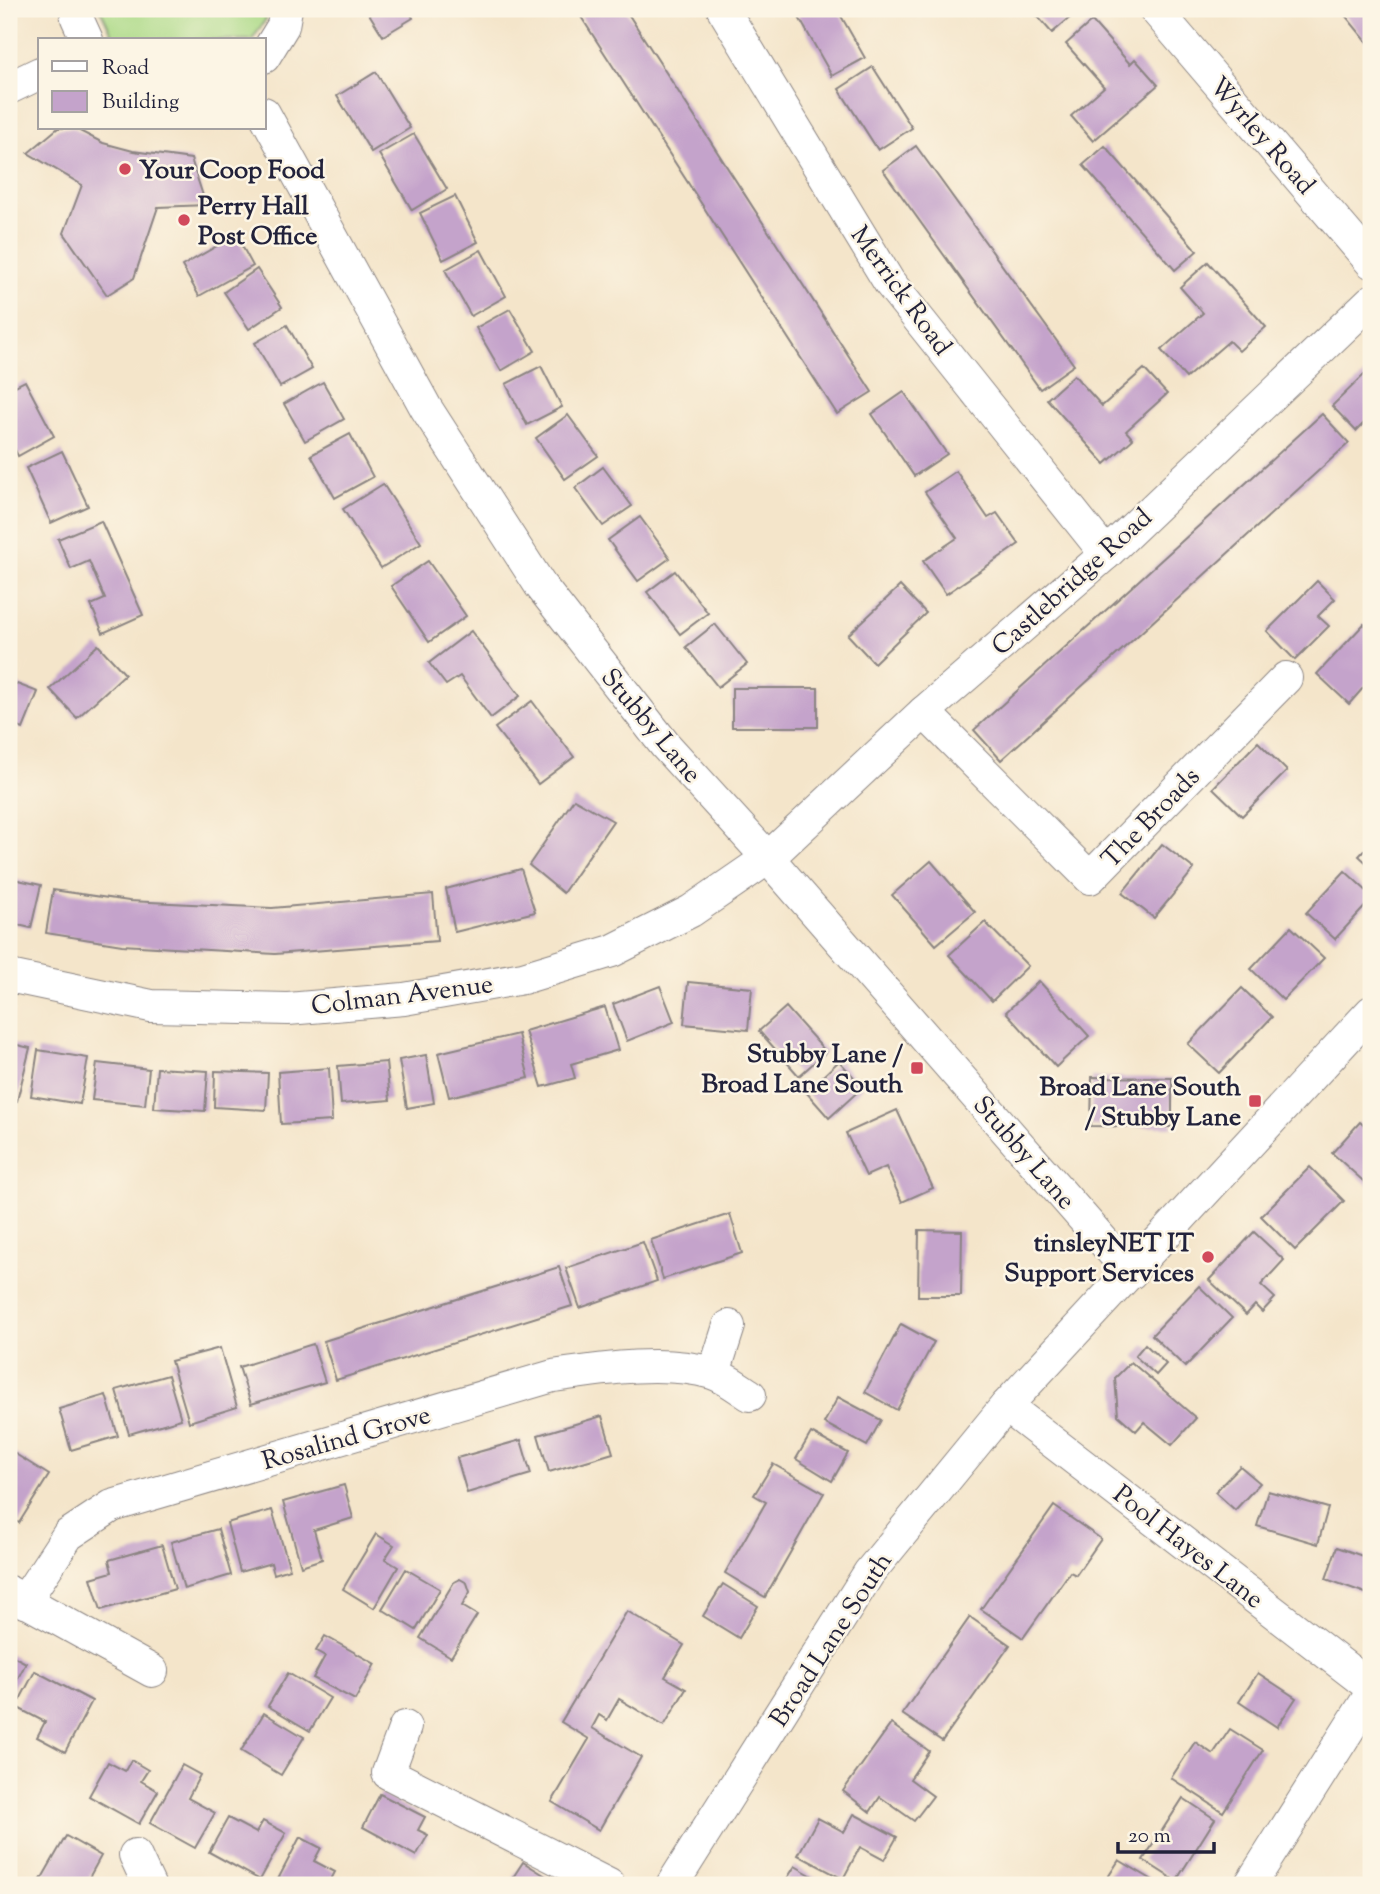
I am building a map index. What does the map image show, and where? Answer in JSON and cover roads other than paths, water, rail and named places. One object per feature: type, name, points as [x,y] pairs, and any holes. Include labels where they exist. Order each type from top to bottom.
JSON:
[{"type":"street","points":[[76,9],[77,18],[87,38]]},
{"type":"street","points":[[266,54],[283,26],[286,9]]},
{"type":"street","name":"Merrick Road","points":[[723,9],[888,282],[1106,554]]},
{"type":"street","name":"Wyrley Road","points":[[1155,9],[1371,262]]},
{"type":"street","points":[[9,88],[38,74]]},
{"type":"street","name":"Stubby Lane","points":[[266,117],[426,408],[540,585],[665,745],[768,858],[1131,1272]]},
{"type":"street","name":"Castlebridge Road","points":[[768,858],[924,712],[1106,554],[1371,301]]},
{"type":"street","name":"The Broads","points":[[924,712],[1090,878],[1286,678]]},
{"type":"street","name":"Colman Avenue","points":[[9,976],[151,1006],[288,1009],[404,999],[523,978],[612,951],[691,911],[768,858]]},
{"type":"street","name":"Broad Lane South","points":[[672,1885],[869,1573],[1006,1406],[1371,1012]]},
{"type":"street","points":[[714,1373],[729,1326]]},
{"type":"street","name":"Rosalind Grove","points":[[16,1597],[68,1535],[112,1506],[553,1376],[598,1369],[670,1367],[714,1373],[750,1395]]},
{"type":"street","name":"Pool Hayes Lane","points":[[1006,1406],[1371,1688]]},
{"type":"street","points":[[16,1597],[152,1671]]},
{"type":"street","points":[[1250,1885],[1371,1694]]},
{"type":"street","points":[[405,1727],[388,1773],[609,1885]]},
{"type":"street","points":[[135,1855],[149,1885]]},
{"type":"place","name":"Your Coop Food","points":[[125,169]]},
{"type":"place","name":"Perry Hall Post Office","points":[[184,220]]},
{"type":"place","name":"Stubby Lane / Broad Lane South","points":[[917,1068]]},
{"type":"place","name":"Broad Lane South / Stubby Lane","points":[[1255,1101]]},
{"type":"place","name":"tinsleyNET IT Support Services","points":[[1208,1257]]}]
